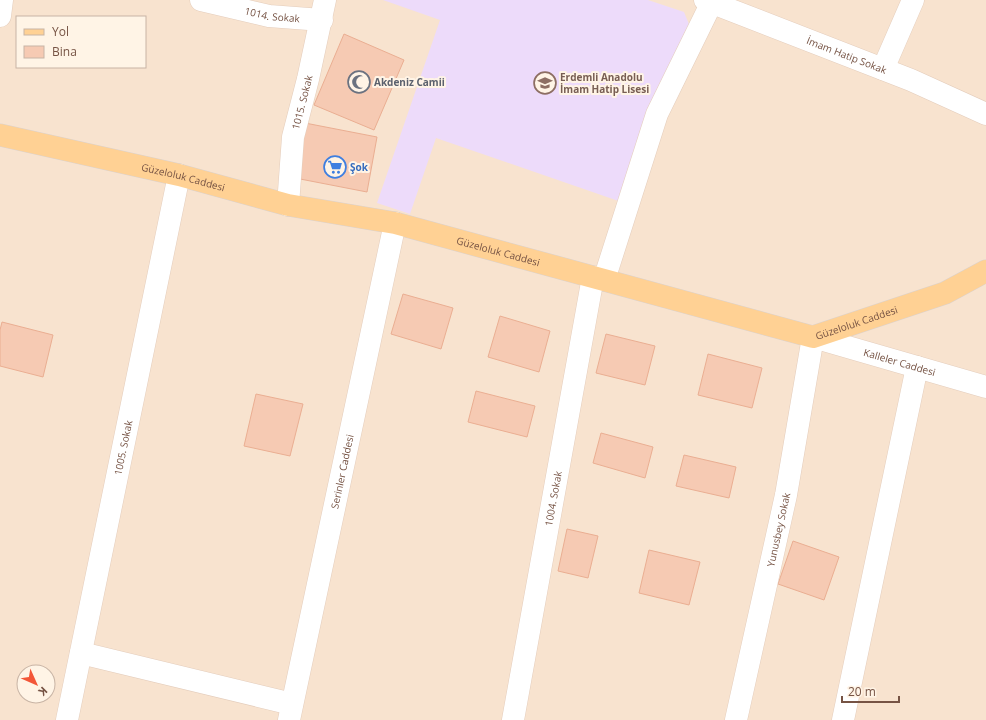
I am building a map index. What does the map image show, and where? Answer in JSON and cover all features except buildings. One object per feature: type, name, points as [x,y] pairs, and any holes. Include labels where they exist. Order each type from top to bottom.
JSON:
[{"type":"main road","name":"Güzeloluk Caddesi","points":[[0,135],[179,175],[288,205],[395,223],[813,337],[946,293],[986,271]]},
{"type":"street","points":[[0,16],[2,0]]},
{"type":"street","name":"1014. Sokak","points":[[201,0],[269,16],[324,10]]},
{"type":"street","points":[[883,69],[913,0]]},
{"type":"street","name":"İmam Hatip Sokak","points":[[710,1],[883,69],[986,114]]},
{"type":"street","name":"1004. Sokak","points":[[513,720],[598,279],[657,114],[710,1]]},
{"type":"street","name":"1015. Sokak","points":[[288,205],[293,137],[324,10]]},
{"type":"street","name":"1005. Sokak","points":[[67,720],[179,175]]},
{"type":"street","name":"Serinler Caddesi","points":[[291,712],[395,223]]},
{"type":"street","name":"Kalleler Caddesi","points":[[813,337],[986,387]]},
{"type":"street","name":"Yunusbey Sokak","points":[[736,720],[786,495],[813,337]]},
{"type":"street","points":[[843,720],[917,367]]},
{"type":"street","points":[[81,653],[291,712]]},
{"type":"shaded area","points":[[0,0],[986,0],[986,720],[0,720]]},
{"type":"shaded area","name":"Erdemli Anadolu İmam Hatip Lisesi","points":[[383,0],[648,0],[684,12],[691,29],[630,205],[436,138],[410,214],[377,203],[440,20]]},
{"type":"place","name":"Akdeniz Camii","points":[[359,82]]},
{"type":"place","name":"Erdemli Anadolu İmam Hatip Lisesi","points":[[545,83]]},
{"type":"place","name":"Şok","points":[[335,167]]}]
